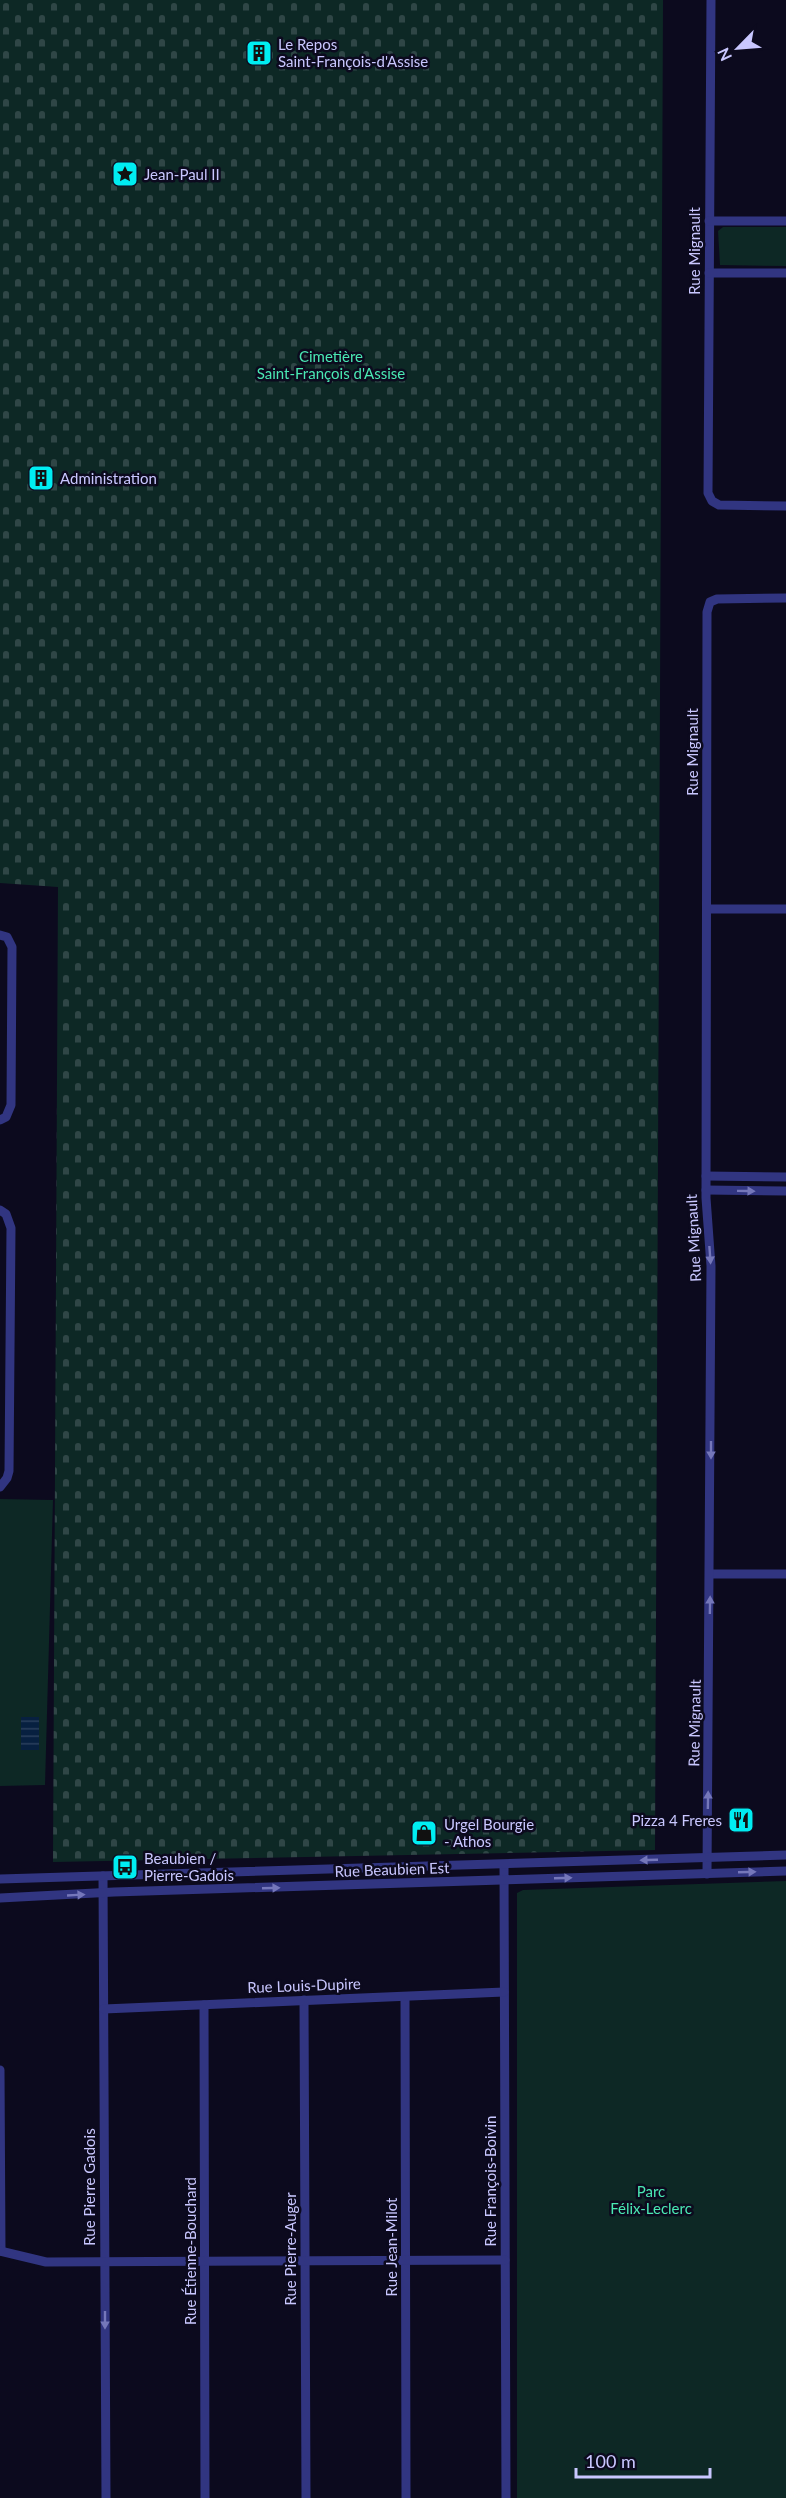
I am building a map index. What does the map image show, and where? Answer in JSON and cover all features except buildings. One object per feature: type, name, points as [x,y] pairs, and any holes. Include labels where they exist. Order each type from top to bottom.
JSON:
[{"type":"street","name":"Rue Mignault","points":[[711,0],[708,489],[712,501],[719,505],[786,506]]},
{"type":"street","points":[[709,220],[786,221]]},
{"type":"street","points":[[709,273],[786,273]]},
{"type":"street","name":"Rue Mignault","points":[[707,1874],[711,1574],[711,1266],[706,1190],[707,612],[710,602],[722,598],[786,598]]},
{"type":"street","points":[[707,909],[786,909]]},
{"type":"street","points":[[0,935],[7,937],[12,947],[10,1106],[6,1117],[0,1120]]},
{"type":"street","points":[[0,1027],[11,1027]]},
{"type":"street","points":[[706,1176],[786,1177]]},
{"type":"street","points":[[706,1190],[786,1191]]},
{"type":"street","points":[[0,1210],[6,1214],[11,1228],[4,1396],[9,1471],[7,1478],[0,1486]]},
{"type":"street","points":[[711,1574],[786,1574]]},
{"type":"street","name":"Rue Beaubien Est","points":[[0,1879],[786,1855]]},
{"type":"street","name":"Rue François-Boivin","points":[[504,1865],[506,2498]]},
{"type":"street","name":"Rue Beaubien Est","points":[[0,1898],[786,1871]]},
{"type":"street","points":[[212,1874],[212,1890]]},
{"type":"street","name":"Rue Pierre Gadois","points":[[103,1876],[105,2498]]},
{"type":"street","name":"Rue Louis-Dupire","points":[[104,2009],[504,1992]]},
{"type":"street","name":"Rue Jean-Milot","points":[[405,1996],[406,2498]]},
{"type":"street","name":"Rue Pierre-Auger","points":[[304,2000],[306,2498]]},
{"type":"street","name":"Rue Étienne-Bouchard","points":[[204,2005],[205,2498]]},
{"type":"street","points":[[0,2070],[1,2251],[46,2262],[505,2260]]},
{"type":"green space","name":"Cimetière Saint-François d'Assise","points":[[0,0],[663,0],[655,1850],[53,1862],[58,887],[0,883]]},
{"type":"green space","points":[[723,227],[786,227],[786,266],[720,265],[718,231]]},
{"type":"green space","points":[[0,1499],[53,1500],[45,1785],[0,1786]]},
{"type":"green space","name":"Parc Félix-Leclerc","points":[[786,1881],[786,2498],[517,2498],[517,1893],[523,1890]]},
{"type":"water","points":[[21,1717],[39,1717],[39,1750],[21,1750]]},
{"type":"place","name":"Le Repos Saint-François-d'Assise","points":[[259,53]]},
{"type":"place","name":"Jean-Paul II","points":[[125,174]]},
{"type":"place","name":"Administration","points":[[41,478]]},
{"type":"place","name":"Pizza 4 Freres","points":[[741,1820]]},
{"type":"place","name":"Urgel Bourgie - Athos","points":[[424,1833]]},
{"type":"place","name":"Beaubien / Pierre-Gadois","points":[[125,1867]]}]
